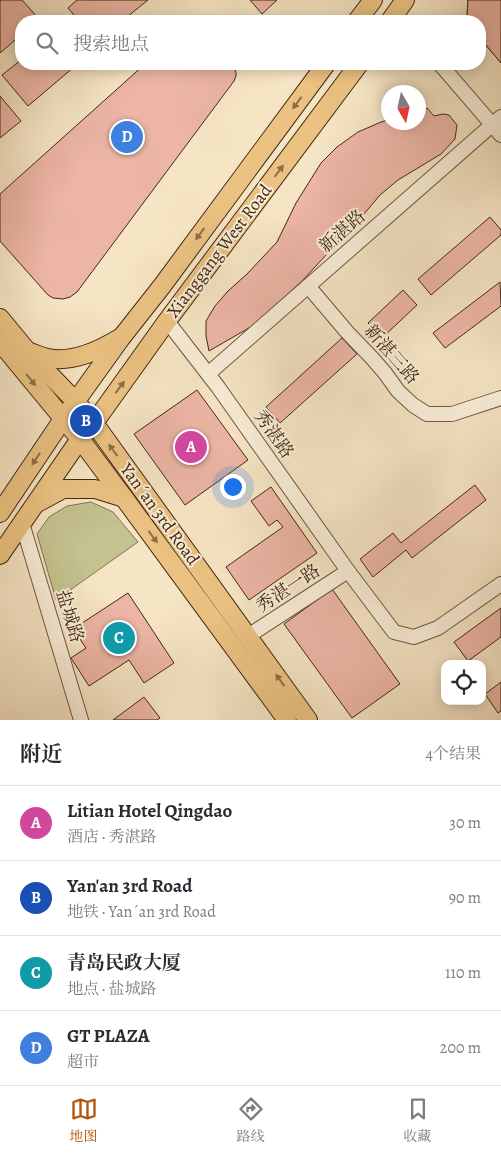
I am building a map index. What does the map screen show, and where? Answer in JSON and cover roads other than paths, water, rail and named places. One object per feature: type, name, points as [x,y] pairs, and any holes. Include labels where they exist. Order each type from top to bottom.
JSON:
[{"type":"main road","points":[[362,15],[374,0]]},
{"type":"main road","name":"Xianggang West Road","points":[[0,513],[75,401],[322,70]]},
{"type":"main road","name":"Xianggang West Road","points":[[0,555],[80,439],[94,423],[167,321],[355,70]]},
{"type":"main road","name":"Yan´an 3rd Road","points":[[0,318],[28,352],[94,423],[308,720]]},
{"type":"main road","points":[[28,352],[47,358],[75,358],[121,338]]},
{"type":"main road","name":"Yan´an 3rd Road","points":[[0,342],[80,439],[287,720]]},
{"type":"main road","points":[[36,504],[62,489],[95,489],[124,498]]},
{"type":"street","points":[[446,70],[498,126]]},
{"type":"street","name":"新湛路","points":[[208,374],[308,286],[498,126]]},
{"type":"street","name":"新湛三路","points":[[308,286],[376,363],[398,391],[413,405],[428,414],[452,414],[501,398]]},
{"type":"street","name":"秀湛路","points":[[167,321],[208,374],[348,571],[394,632],[414,637],[438,628],[501,584]]},
{"type":"street","name":"盐城路","points":[[22,523],[81,720]]},
{"type":"street","name":"秀湛一路","points":[[248,636],[348,571]]},
{"type":"place","name":"GT PLAZA","points":[[127,137]]},
{"type":"place","name":"Yan'an 3rd Road","points":[[86,421]]},
{"type":"place","name":"Litian Hotel Qingdao","points":[[191,447]]},
{"type":"place","name":"青岛民政大厦","points":[[119,638]]}]
